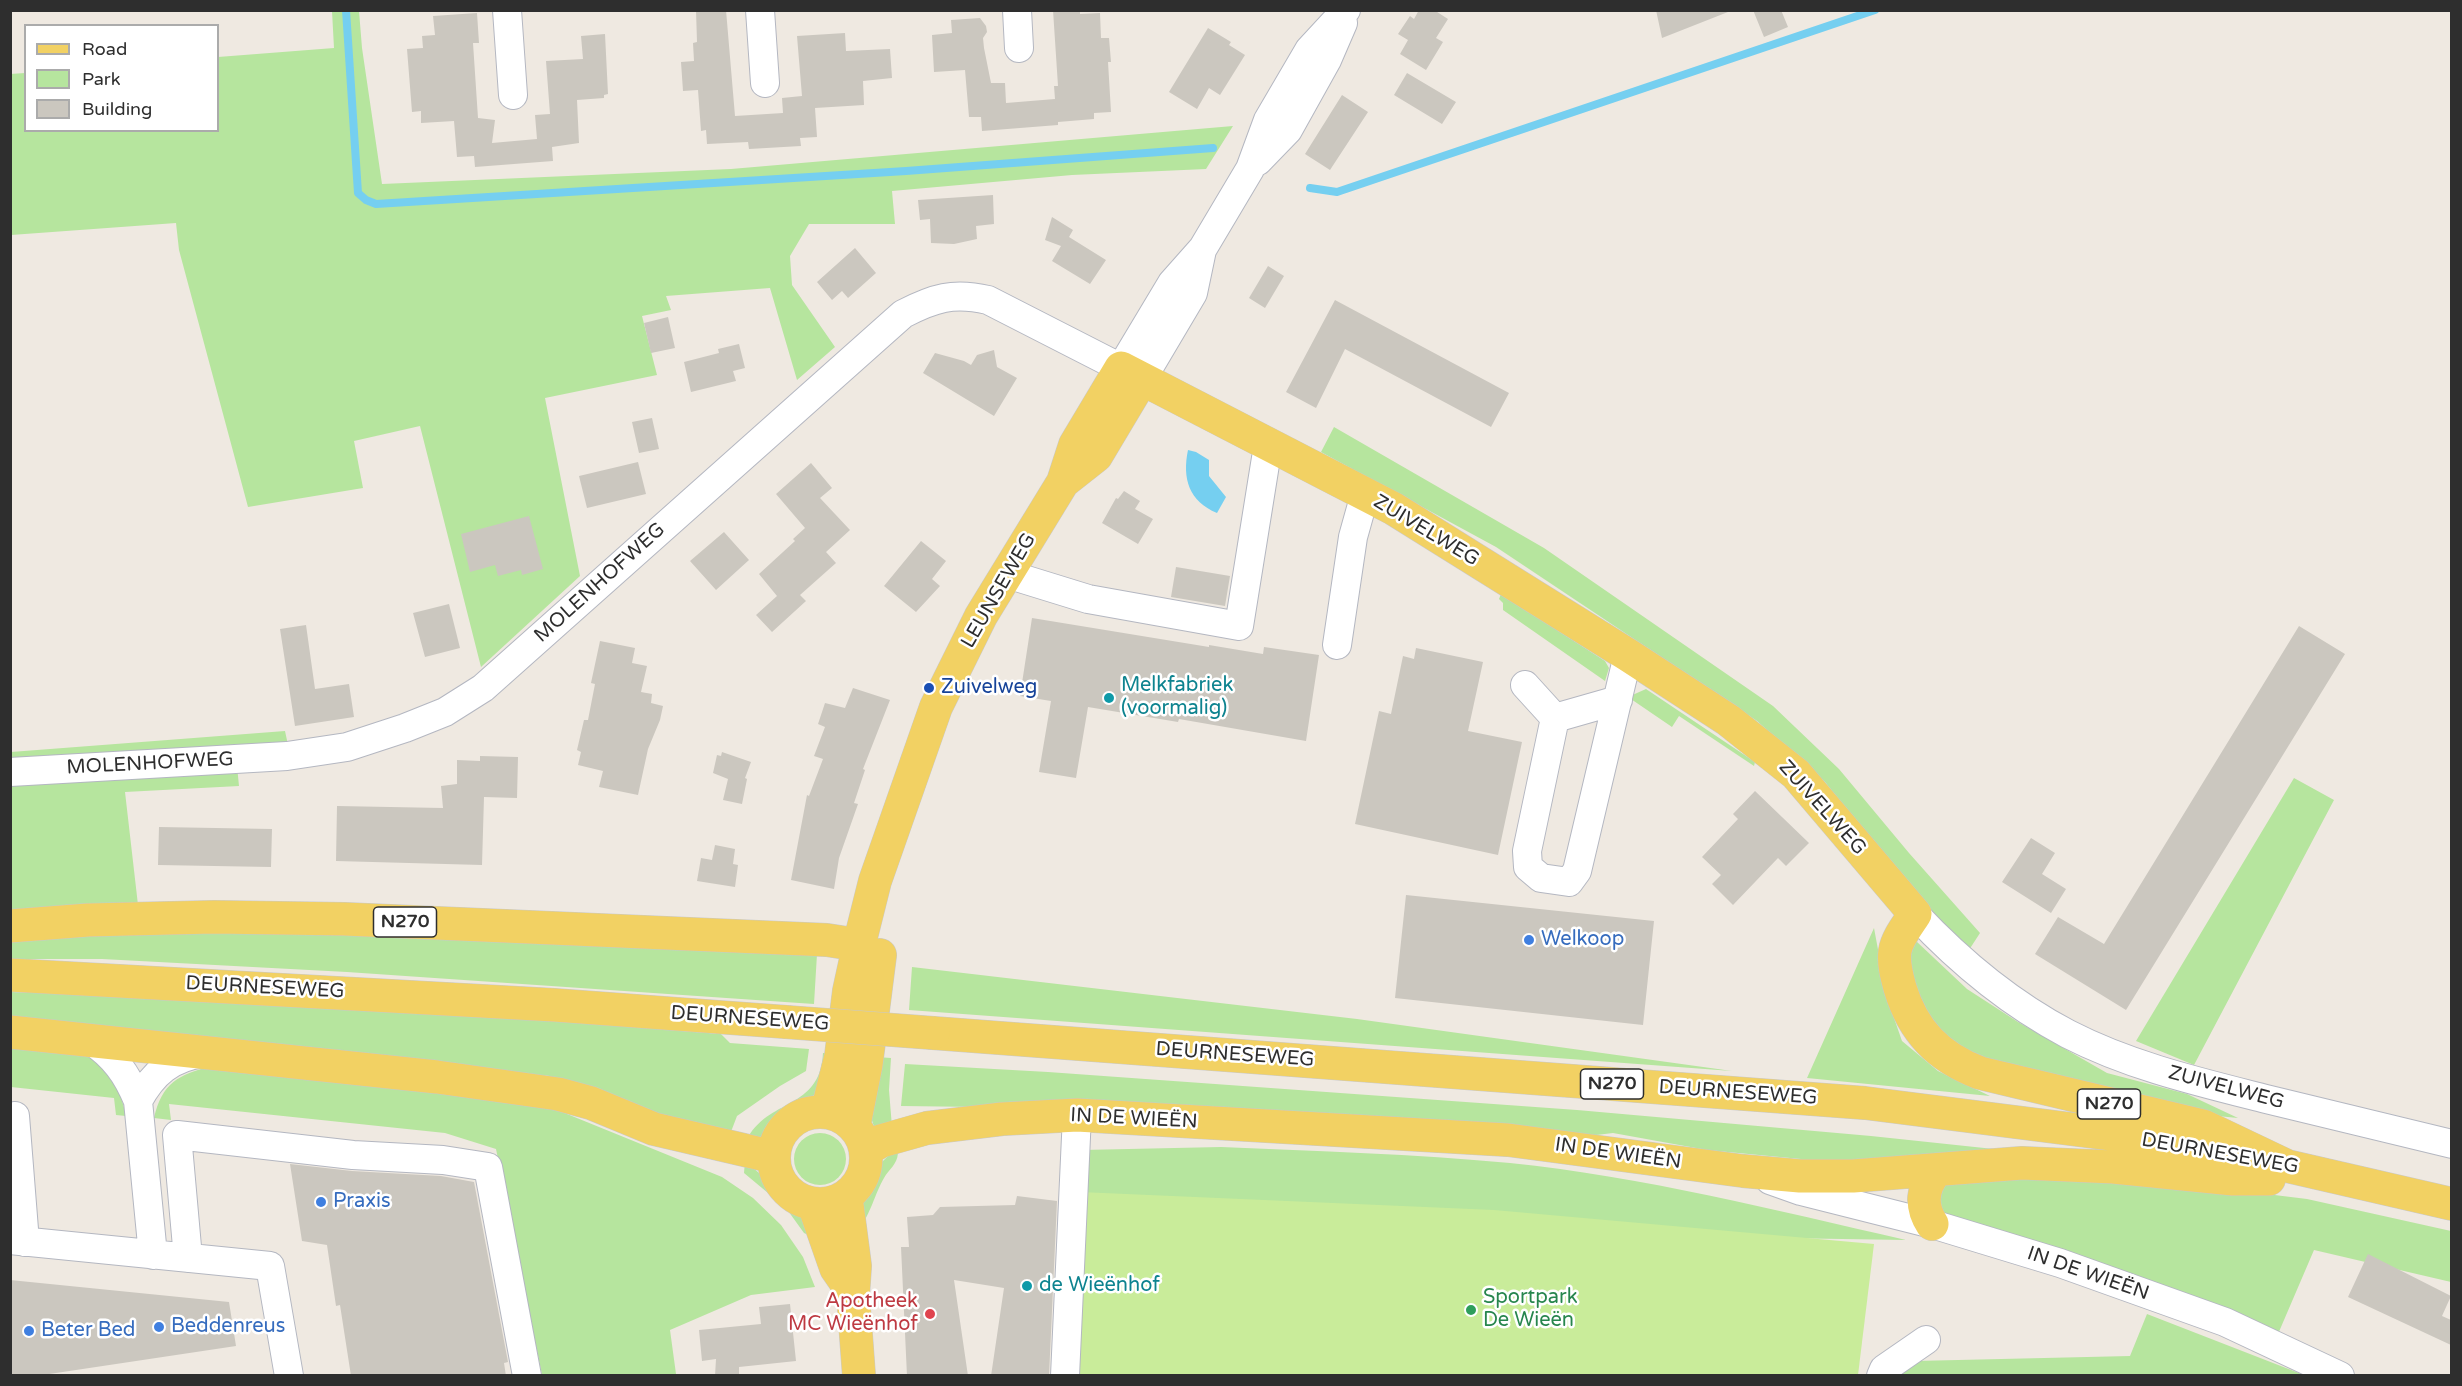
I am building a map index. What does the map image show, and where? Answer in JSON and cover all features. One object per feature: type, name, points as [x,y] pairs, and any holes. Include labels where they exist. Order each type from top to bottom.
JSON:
[{"type":"main road","name":"ZUIVELWEG","points":[[1132,373],[1394,509],[1728,720],[1796,774],[1915,914]]},
{"type":"main road","name":"LEUNSEWEG","points":[[849,1129],[841,1056],[849,991],[875,881],[936,708],[981,616],[1063,482],[1075,445],[1132,373]]},
{"type":"main road","name":"LEUNSEWEG","points":[[849,1129],[866,1065],[892,879],[891,839]]},
{"type":"main road","name":"N270","points":[[1915,914],[1896,949],[1898,980],[1913,1022],[1947,1057],[1980,1073],[2203,1126],[2287,1166]]},
{"type":"main road","name":"N270","points":[[10,926],[88,920],[214,917],[332,919],[818,940],[859,945]]},
{"type":"main road","points":[[859,945],[869,959],[877,977]]},
{"type":"main road","name":"DEURNESEWEG","points":[[10,975],[542,1004],[1865,1103],[2110,1134],[2287,1166],[2451,1204]]},
{"type":"main road","points":[[10,1032],[436,1077],[558,1094],[591,1103],[654,1129],[774,1157]]},
{"type":"main road","points":[[809,1113],[849,1129],[867,1165],[862,1180],[846,1197],[830,1204],[814,1205],[785,1189],[779,1179],[774,1157],[779,1137],[793,1121],[809,1113]]},
{"type":"main road","name":"IN DE WIEËN","points":[[849,1129],[881,1141],[927,1128],[1002,1119],[1077,1115],[1508,1140],[1743,1171]]},
{"type":"main road","name":"N270","points":[[1743,1171],[1822,1177],[1936,1171],[2022,1163],[2113,1167],[2233,1179],[2349,1179]]},
{"type":"main road","points":[[1932,1224],[1925,1210],[1924,1193],[1936,1171]]},
{"type":"main road","points":[[846,1197],[855,1266],[853,1295],[860,1376]]},
{"type":"main road","points":[[814,1205],[836,1268],[853,1295]]},
{"type":"street","points":[[507,10],[513,95]]},
{"type":"street","points":[[760,10],[765,82]]},
{"type":"street","points":[[1017,10],[1019,48]]},
{"type":"street","points":[[1132,373],[1172,282],[1203,248],[1250,169],[1288,130],[1327,60],[1347,10]]},
{"type":"street","name":"MOLENHOFWEG","points":[[10,772],[287,756],[346,747],[445,712],[483,688],[903,314],[924,303],[946,296],[968,296],[988,300],[1132,373]]},
{"type":"street","points":[[1007,574],[1088,599],[1239,626],[1266,458],[1274,447]]},
{"type":"street","points":[[1337,645],[1353,537],[1365,494]]},
{"type":"street","points":[[1555,718],[1527,851],[1528,867],[1541,878],[1569,882],[1577,871],[1628,655]]},
{"type":"street","points":[[1525,685],[1555,718]]},
{"type":"street","points":[[1555,718],[1618,699]]},
{"type":"street","name":"ZUIVELWEG","points":[[1915,914],[1980,975],[2027,1010],[2068,1034],[2109,1052],[2170,1074],[2451,1144]]},
{"type":"street","points":[[90,1040],[106,1051],[120,1066],[131,1083],[138,1101],[153,1255]]},
{"type":"street","points":[[138,1101],[153,1077],[164,1068],[176,1060],[203,1053]]},
{"type":"street","points":[[1065,1376],[1077,1115]]},
{"type":"street","points":[[15,1116],[18,1241],[270,1266],[289,1376]]},
{"type":"street","points":[[188,1258],[177,1135],[353,1155],[443,1160],[488,1167],[527,1376]]},
{"type":"street","name":"IN DE WIEËN","points":[[1743,1171],[1801,1191],[1932,1224],[2060,1263],[2225,1322],[2340,1376]]},
{"type":"street","points":[[1881,1376],[1884,1369],[1926,1340]]},
{"type":"green space","points":[[332,11],[359,11],[362,48],[382,184],[731,169],[1233,126],[1206,169],[1072,175],[892,191],[895,224],[809,224],[790,256],[792,285],[835,347],[797,380],[770,288],[666,296],[671,310],[642,316],[657,375],[545,398],[580,576],[481,667],[420,426],[354,441],[363,488],[248,507],[179,250],[176,223],[11,235],[10,74],[24,73],[24,132],[219,132],[219,57],[334,48]]},
{"type":"green space","points":[[1334,427],[1544,548],[1773,706],[1839,769],[1980,933],[1969,950],[1918,900],[1825,782],[1757,721],[1496,547],[1321,452]]},
{"type":"green space","points":[[1501,594],[1605,661],[1609,668],[1605,681],[1503,610],[1503,603],[1499,599]]},
{"type":"green space","points":[[1646,689],[1755,762],[1754,766],[1679,716],[1672,727],[1628,697]]},
{"type":"green space","points":[[285,731],[288,745],[11,764],[11,752]]},
{"type":"green space","points":[[237,766],[239,786],[125,792],[138,905],[11,915],[11,780]]},
{"type":"green space","points":[[2294,778],[2334,800],[2194,1065],[2136,1041]]},
{"type":"green space","points":[[1874,928],[1887,998],[1902,1041],[1938,1071],[1990,1096],[1807,1078]]},
{"type":"green space","points":[[324,932],[817,954],[814,1004],[347,972],[102,959],[11,959],[10,938],[110,934]]},
{"type":"green space","points":[[1916,941],[1967,989],[2018,1022],[2107,1073],[2187,1094],[2238,1118],[2197,1114],[1975,1059],[1925,1018],[1905,963]]},
{"type":"green space","points":[[912,967],[1357,1019],[1732,1071],[909,1010]]},
{"type":"green space","points":[[11,992],[154,996],[430,1011],[721,1034],[730,1043],[809,1049],[806,1071],[737,1116],[729,1137],[549,1076],[230,1043],[11,1024]]},
{"type":"green space","points":[[10,1044],[73,1053],[97,1061],[110,1073],[122,1099],[126,1116],[116,1115],[114,1098],[11,1087]]},
{"type":"green space","points":[[823,1053],[834,1053],[817,1092],[779,1120],[768,1133],[763,1144],[746,1141],[767,1117],[803,1095],[813,1085],[820,1072]]},
{"type":"green space","points":[[877,1057],[891,1058],[889,1090],[892,1127],[875,1130],[869,1111]]},
{"type":"green space","points":[[905,1064],[1577,1110],[1871,1136],[2041,1154],[1832,1162],[1707,1150],[1613,1133],[1588,1136],[1059,1108],[901,1106]]},
{"type":"green space","points":[[211,1066],[540,1103],[722,1177],[753,1198],[781,1225],[803,1257],[815,1287],[751,1295],[670,1330],[676,1374],[542,1375],[496,1149],[445,1133],[169,1104],[171,1120],[154,1118],[162,1096],[173,1082],[189,1073]]},
{"type":"green space","points":[[820,1133],[834,1137],[842,1145],[846,1159],[842,1173],[834,1181],[820,1185],[806,1181],[798,1173],[794,1159],[798,1145],[806,1137]]},
{"type":"green space","points":[[1221,1147],[1438,1157],[1560,1169],[1758,1206],[1906,1240],[1778,1238],[1075,1310],[1082,1150]]},
{"type":"green space","points":[[895,1149],[898,1153],[896,1161],[884,1178],[860,1226],[859,1206],[882,1162]]},
{"type":"green space","points":[[745,1161],[766,1179],[778,1198],[814,1225],[815,1238],[804,1233],[786,1208],[744,1173]]},
{"type":"green space","points":[[1957,1175],[2185,1184],[2307,1199],[2451,1231],[2451,1282],[2314,1250],[2278,1334],[1945,1221],[1938,1191]]},
{"type":"green space","name":"Sportpark De Wieën","points":[[1080,1192],[1494,1210],[1874,1244],[1858,1375],[1072,1376]]},
{"type":"green space","points":[[2147,1314],[2304,1375],[1900,1376],[1915,1361],[2130,1356]]},
{"type":"water","points":[[1188,450],[1209,460],[1209,476],[1226,497],[1217,513],[1200,502],[1190,488],[1186,470]]},
{"type":"building","points":[[696,10],[726,10],[735,116],[783,113],[782,98],[802,96],[797,36],[845,33],[846,51],[890,49],[892,78],[863,81],[864,105],[815,108],[817,137],[800,138],[801,146],[749,149],[748,142],[707,144],[706,130],[701,131],[698,90],[683,91],[681,62],[694,61],[693,43],[697,42]]},
{"type":"building","points":[[1053,10],[1080,10],[1080,14],[1100,13],[1101,38],[1109,38],[1111,112],[1094,113],[1094,119],[1058,122],[1058,125],[982,131],[981,117],[969,117],[965,70],[934,72],[932,35],[952,33],[951,20],[980,18],[986,26],[987,32],[983,38],[991,83],[1005,83],[1006,103],[1055,99],[1054,86],[1058,86]]},
{"type":"building","points":[[1419,10],[1434,10],[1448,19],[1436,38],[1443,42],[1426,70],[1400,54],[1408,40],[1398,34],[1410,16],[1414,19]]},
{"type":"building","points":[[1656,10],[1728,10],[1728,12],[1662,38]]},
{"type":"building","points":[[1753,10],[1781,10],[1788,27],[1764,37]]},
{"type":"building","points":[[477,13],[479,43],[473,43],[478,118],[495,120],[492,143],[537,139],[535,115],[550,114],[546,61],[583,59],[581,36],[605,34],[608,94],[604,95],[604,98],[577,100],[579,143],[552,147],[553,161],[475,167],[474,156],[457,157],[454,121],[421,123],[421,111],[412,112],[407,49],[423,48],[422,36],[435,35],[433,16]]},
{"type":"building","points":[[1208,28],[1231,42],[1229,45],[1245,55],[1220,95],[1209,88],[1197,109],[1169,92]]},
{"type":"building","points":[[1407,73],[1456,102],[1442,124],[1394,95]]},
{"type":"building","points":[[1342,95],[1368,112],[1330,170],[1305,154]]},
{"type":"building","points":[[993,195],[994,224],[976,226],[977,239],[954,244],[931,243],[930,219],[920,220],[918,200]]},
{"type":"building","points":[[1052,217],[1073,230],[1069,237],[1106,260],[1090,284],[1052,261],[1061,246],[1045,240]]},
{"type":"building","points":[[855,248],[876,273],[848,298],[842,291],[832,300],[817,282]]},
{"type":"building","points":[[1268,266],[1284,276],[1265,308],[1249,298]]},
{"type":"building","points":[[1335,300],[1509,393],[1491,427],[1345,349],[1316,408],[1286,392]]},
{"type":"building","points":[[668,317],[675,348],[651,353],[644,323]]},
{"type":"building","points":[[739,344],[745,368],[733,371],[736,381],[691,392],[684,362],[719,353],[718,349]]},
{"type":"building","points":[[994,350],[997,367],[1017,378],[994,416],[923,373],[935,353],[971,365],[977,355]]},
{"type":"building","points":[[652,418],[659,449],[639,453],[632,422]]},
{"type":"building","points":[[638,462],[646,494],[587,508],[579,476]]},
{"type":"building","points":[[811,463],[832,488],[820,498],[850,530],[826,552],[836,563],[800,595],[806,601],[772,632],[756,615],[777,596],[759,574],[795,541],[793,539],[805,528],[776,494]]},
{"type":"building","points":[[1124,491],[1140,501],[1135,509],[1153,519],[1138,544],[1102,523],[1116,498],[1118,499]]},
{"type":"building","points":[[529,516],[543,569],[522,575],[521,570],[498,576],[495,565],[470,572],[461,534]]},
{"type":"building","points":[[724,532],[749,560],[716,590],[690,561]]},
{"type":"building","points":[[921,541],[946,561],[932,579],[940,586],[916,612],[884,586]]},
{"type":"building","points":[[1176,567],[1230,576],[1225,606],[1171,597]]},
{"type":"building","points":[[449,604],[460,648],[425,657],[413,613]]},
{"type":"building","name":"Melkfabriek (voormalig)","points":[[1032,618],[1263,654],[1264,647],[1319,655],[1306,741],[1179,719],[1178,722],[1088,707],[1076,778],[1039,772],[1051,701],[1020,696]]},
{"type":"building","points":[[306,625],[315,689],[349,684],[354,717],[295,726],[280,629]]},
{"type":"building","points":[[2299,626],[2345,654],[2126,1010],[2035,954],[2058,917],[2104,944]]},
{"type":"building","points":[[600,641],[635,648],[632,663],[647,666],[641,692],[652,694],[651,703],[663,706],[648,749],[638,795],[599,787],[603,771],[578,765],[581,752],[577,750],[584,720],[588,720],[595,684],[591,683]]},
{"type":"building","points":[[1416,648],[1483,662],[1468,731],[1522,742],[1498,855],[1355,824],[1379,711],[1391,714],[1403,656],[1414,659]]},
{"type":"building","points":[[853,688],[890,700],[863,769],[865,770],[854,803],[858,804],[839,858],[834,889],[791,880],[807,795],[809,796],[823,759],[814,756],[825,727],[818,724],[825,703],[845,708]]},
{"type":"building","points":[[722,752],[751,762],[745,778],[747,779],[742,804],[723,800],[728,779],[713,773],[717,755],[721,756]]},
{"type":"building","points":[[480,756],[518,757],[517,798],[484,797],[482,865],[336,861],[337,806],[443,808],[441,786],[457,784],[457,760],[480,761]]},
{"type":"building","points":[[1755,791],[1809,843],[1786,866],[1778,858],[1733,905],[1712,884],[1721,875],[1702,857],[1738,819],[1733,814]]},
{"type":"building","points":[[159,827],[272,829],[271,867],[158,865]]},
{"type":"building","points":[[2031,838],[2055,853],[2042,874],[2066,889],[2051,913],[2002,882]]},
{"type":"building","points":[[715,845],[735,849],[733,864],[738,865],[735,887],[697,881],[701,858],[712,860]]},
{"type":"building","points":[[1406,895],[1654,921],[1643,1025],[1395,998]]},
{"type":"building","points":[[290,1164],[352,1171],[441,1176],[474,1182],[508,1362],[504,1363],[506,1376],[351,1376],[340,1305],[336,1306],[327,1245],[302,1241]]},
{"type":"building","name":"de Wieënhof","points":[[1017,1196],[1057,1201],[1049,1376],[991,1376],[1004,1288],[954,1280],[968,1376],[907,1376],[901,1247],[909,1247],[907,1217],[933,1215],[940,1207],[1015,1205]]},
{"type":"building","points":[[2368,1254],[2451,1296],[2442,1316],[2451,1320],[2451,1345],[2348,1297]]},
{"type":"building","points":[[10,1280],[229,1302],[236,1346],[36,1376],[10,1376]]},
{"type":"building","points":[[790,1304],[796,1361],[739,1367],[739,1376],[715,1376],[716,1359],[702,1361],[699,1330],[761,1324],[759,1307]]},
{"type":"waterway","points":[[346,10],[358,193],[366,200],[376,204],[906,171],[1213,148]]},
{"type":"waterway","points":[[1310,188],[1337,192],[1875,10]]},
{"type":"place","name":"Zuivelweg","points":[[929,688]]},
{"type":"place","name":"Melkfabriek (voormalig)","points":[[1109,698]]},
{"type":"place","name":"Welkoop","points":[[1529,940]]},
{"type":"place","name":"Praxis","points":[[321,1202]]},
{"type":"place","name":"de Wieënhof","points":[[1027,1286]]},
{"type":"place","name":"Sportpark De Wieën","points":[[1471,1310]]},
{"type":"place","name":"Apotheek MC Wieënhof","points":[[930,1314]]},
{"type":"place","name":"Beddenreus","points":[[159,1327]]},
{"type":"place","name":"Beter Bed","points":[[29,1331]]}]
